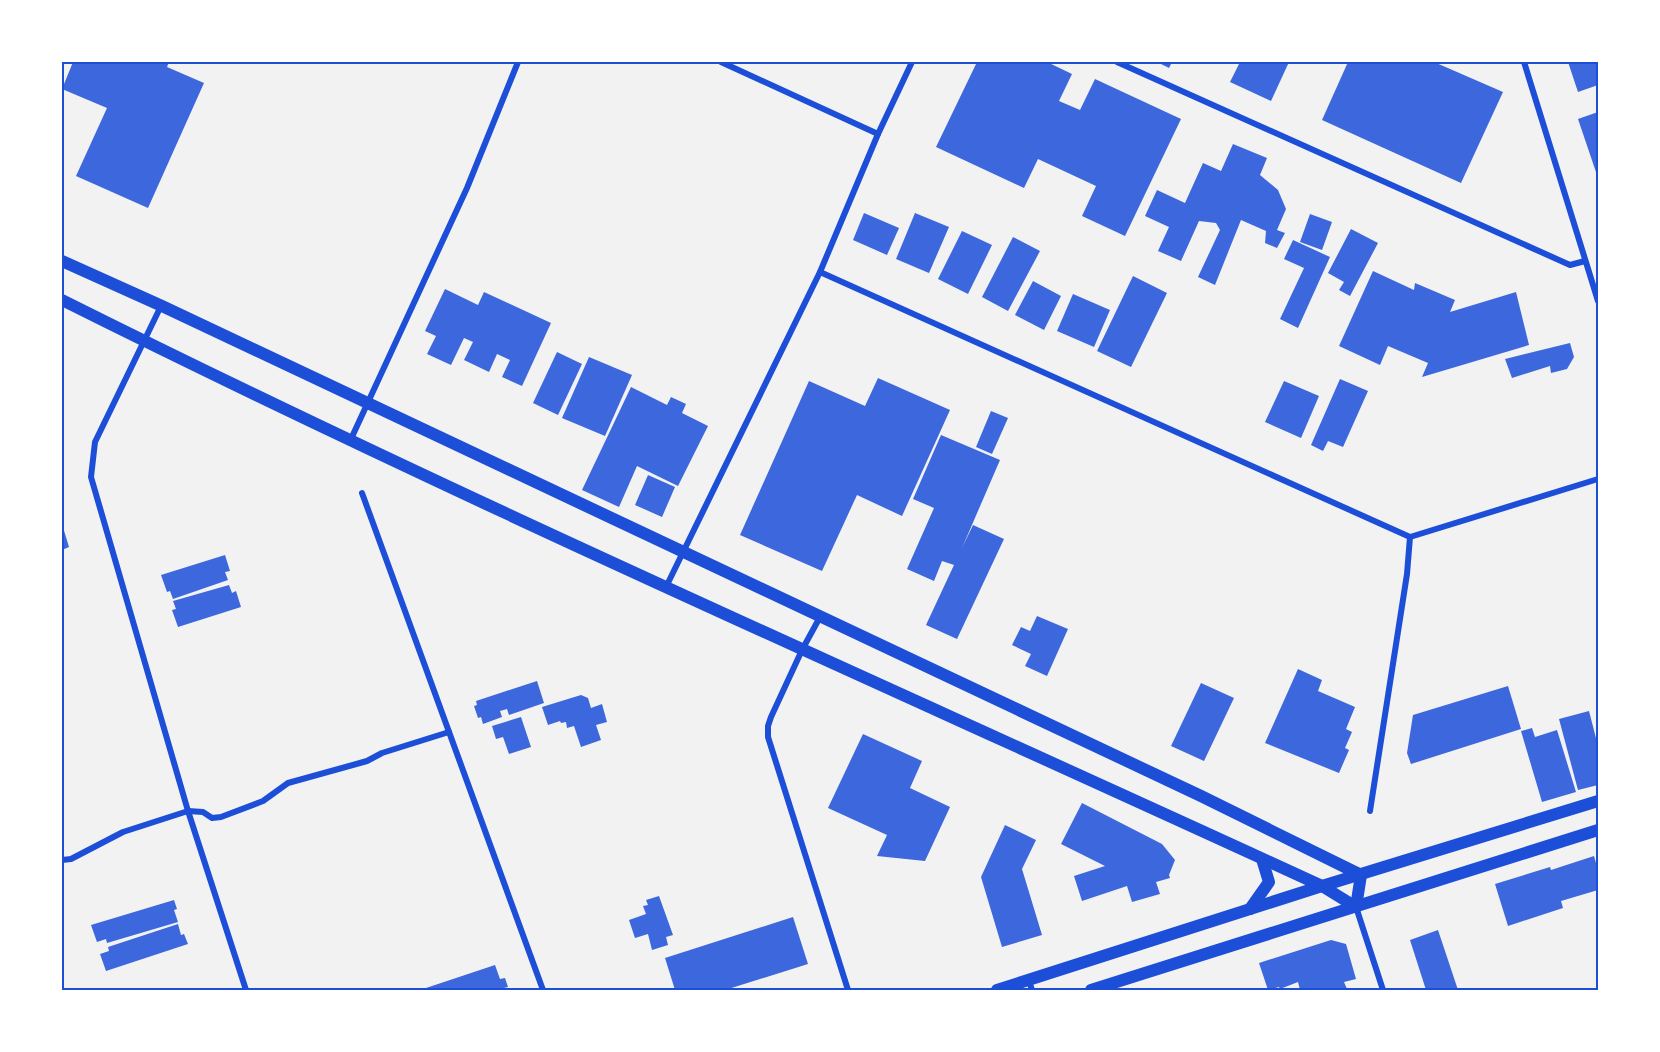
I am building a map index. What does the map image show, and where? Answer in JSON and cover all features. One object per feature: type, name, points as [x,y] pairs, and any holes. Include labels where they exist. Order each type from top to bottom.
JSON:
[{"type":"main road","points":[[62,261],[1235,812],[1361,875]]},
{"type":"main road","points":[[62,300],[666,588],[1322,886],[1356,907]]},
{"type":"main road","points":[[997,990],[1030,986],[1251,909],[1599,801]]},
{"type":"main road","points":[[1091,990],[1599,830]]},
{"type":"main road","points":[[1251,909],[1269,882],[1262,859]]},
{"type":"main road","points":[[1356,907],[1361,875]]},
{"type":"street","points":[[351,439],[467,188],[518,62]]},
{"type":"street","points":[[721,62],[878,134]]},
{"type":"street","points":[[666,588],[820,272],[878,134],[912,62]]},
{"type":"street","points":[[1117,62],[1570,266],[1585,261]]},
{"type":"street","points":[[1524,62],[1599,301]]},
{"type":"street","points":[[820,272],[1410,537],[1599,479]]},
{"type":"street","points":[[162,306],[95,442],[91,477],[188,811],[246,990]]},
{"type":"street","points":[[362,493],[543,990]]},
{"type":"street","points":[[1370,811],[1407,574],[1410,537]]},
{"type":"street","points":[[820,617],[771,717],[768,737],[848,990]]},
{"type":"street","points":[[62,861],[71,859],[123,832],[188,811],[203,812],[212,818],[221,817],[263,801],[288,783],[367,760],[449,732]]},
{"type":"street","points":[[1356,907],[1383,990]]},
{"type":"building","points":[[73,62],[169,62],[167,67],[204,83],[148,208],[76,176],[107,108],[62,89]]},
{"type":"building","points":[[977,62],[1047,62],[1072,74],[1059,101],[1080,110],[1095,79],[1181,119],[1125,236],[1082,216],[1096,186],[1038,159],[1024,188],[936,147]]},
{"type":"building","points":[[1157,62],[1172,62],[1169,68]]},
{"type":"building","points":[[1240,62],[1289,62],[1271,101],[1230,82]]},
{"type":"building","points":[[1348,62],[1434,62],[1503,92],[1461,183],[1322,120]]},
{"type":"building","points":[[1568,62],[1598,62],[1598,85],[1578,92]]},
{"type":"building","points":[[1598,112],[1598,178],[1578,119]]},
{"type":"building","points":[[1233,144],[1267,158],[1260,175],[1278,190],[1286,209],[1277,230],[1285,233],[1277,248],[1265,243],[1266,231],[1241,220],[1215,285],[1198,277],[1220,230],[1216,223],[1199,221],[1181,261],[1158,251],[1169,227],[1145,216],[1157,190],[1185,203],[1203,163],[1221,171]]},
{"type":"building","points":[[864,213],[899,228],[887,255],[853,240]]},
{"type":"building","points":[[915,213],[949,227],[929,273],[896,259]]},
{"type":"building","points":[[1310,214],[1332,222],[1322,250],[1300,242]]},
{"type":"building","points":[[1351,229],[1378,243],[1350,296],[1339,290],[1344,282],[1328,273]]},
{"type":"building","points":[[962,231],[992,245],[968,294],[938,279]]},
{"type":"building","points":[[1013,237],[1040,251],[1008,311],[982,297]]},
{"type":"building","points":[[1293,240],[1330,257],[1298,328],[1280,319],[1304,268],[1284,259]]},
{"type":"building","points":[[1373,271],[1414,290],[1415,283],[1455,300],[1450,312],[1516,292],[1529,345],[1422,377],[1428,363],[1388,346],[1380,365],[1339,346]]},
{"type":"building","points":[[1133,276],[1167,293],[1131,367],[1097,351]]},
{"type":"building","points":[[1033,281],[1061,296],[1044,330],[1015,315]]},
{"type":"building","points":[[445,289],[478,305],[484,292],[551,323],[522,386],[502,377],[510,360],[497,354],[489,372],[464,360],[473,342],[464,338],[451,365],[427,354],[436,336],[425,331]]},
{"type":"building","points":[[1073,294],[1110,310],[1094,347],[1057,331]]},
{"type":"building","points":[[1570,343],[1574,357],[1567,369],[1551,373],[1550,366],[1512,378],[1505,359]]},
{"type":"building","points":[[557,352],[582,364],[558,415],[533,403]]},
{"type":"building","points":[[589,357],[632,375],[605,436],[562,418]]},
{"type":"building","points":[[878,378],[950,410],[902,516],[857,495],[822,571],[740,535],[809,381],[865,406]]},
{"type":"building","points":[[1340,379],[1368,391],[1343,447],[1328,441],[1323,451],[1311,445]]},
{"type":"building","points":[[1284,381],[1319,396],[1301,438],[1265,422]]},
{"type":"building","points":[[631,387],[667,405],[671,397],[686,404],[682,413],[708,426],[678,486],[637,466],[619,507],[582,490]]},
{"type":"building","points":[[991,411],[1008,418],[992,454],[976,447]]},
{"type":"building","points":[[941,435],[1000,460],[962,548],[973,525],[1004,539],[957,639],[926,625],[954,565],[942,561],[934,581],[907,569],[934,508],[913,499]]},
{"type":"building","points":[[648,475],[675,487],[662,517],[635,505]]},
{"type":"building","points":[[62,524],[69,547],[62,550]]},
{"type":"building","points":[[225,555],[230,571],[225,572],[228,580],[173,599],[170,591],[167,592],[161,575]]},
{"type":"building","points":[[229,585],[232,593],[236,591],[241,607],[178,627],[172,610],[176,609],[173,601]]},
{"type":"building","points":[[1037,616],[1068,629],[1047,676],[1025,666],[1031,654],[1012,645],[1021,627],[1030,631]]},
{"type":"building","points":[[1298,669],[1322,680],[1318,691],[1355,707],[1346,729],[1352,732],[1345,748],[1349,750],[1339,773],[1265,743]]},
{"type":"building","points":[[537,681],[544,703],[509,715],[507,709],[500,711],[502,717],[483,724],[481,717],[478,718],[474,706],[477,705],[476,701]]},
{"type":"building","points":[[1201,683],[1234,698],[1204,761],[1171,746]]},
{"type":"building","points":[[1508,686],[1521,729],[1411,764],[1407,753],[1413,715]]},
{"type":"building","points":[[581,695],[588,698],[591,708],[602,704],[607,722],[596,725],[601,740],[581,747],[574,726],[567,728],[566,722],[561,723],[560,721],[548,725],[542,707]]},
{"type":"building","points":[[1589,711],[1598,746],[1598,785],[1578,790],[1559,719]]},
{"type":"building","points":[[521,717],[531,747],[509,754],[503,737],[496,739],[492,726]]},
{"type":"building","points":[[1532,728],[1535,737],[1557,730],[1576,792],[1542,802],[1521,731]]},
{"type":"building","points":[[863,734],[922,761],[910,788],[950,807],[925,861],[877,856],[887,835],[828,808]]},
{"type":"building","points":[[1082,803],[1162,844],[1175,860],[1170,878],[1156,882],[1160,894],[1132,902],[1127,886],[1082,901],[1074,876],[1105,866],[1061,844]]},
{"type":"building","points":[[1005,825],[1036,840],[1022,869],[1042,935],[1002,947],[981,877]]},
{"type":"building","points":[[1594,856],[1598,870],[1598,890],[1561,901],[1563,908],[1508,926],[1495,884]]},
{"type":"building","points":[[659,896],[673,935],[666,937],[668,945],[652,950],[648,934],[635,938],[629,920],[646,914],[643,906],[648,905],[646,900]]},
{"type":"building","points":[[174,900],[178,922],[107,943],[106,939],[97,942],[91,925]]},
{"type":"building","points":[[793,917],[808,964],[725,990],[675,990],[665,958]]},
{"type":"building","points":[[178,924],[181,935],[184,934],[188,944],[106,971],[100,954],[109,951],[108,947]]},
{"type":"building","points":[[1438,930],[1458,990],[1426,990],[1410,940]]},
{"type":"building","points":[[1331,940],[1346,944],[1356,979],[1344,982],[1347,989],[1300,990],[1298,982],[1280,989],[1279,987],[1268,990],[1259,963]]},
{"type":"building","points":[[495,965],[500,979],[505,978],[508,987],[496,990],[420,990]]}]
